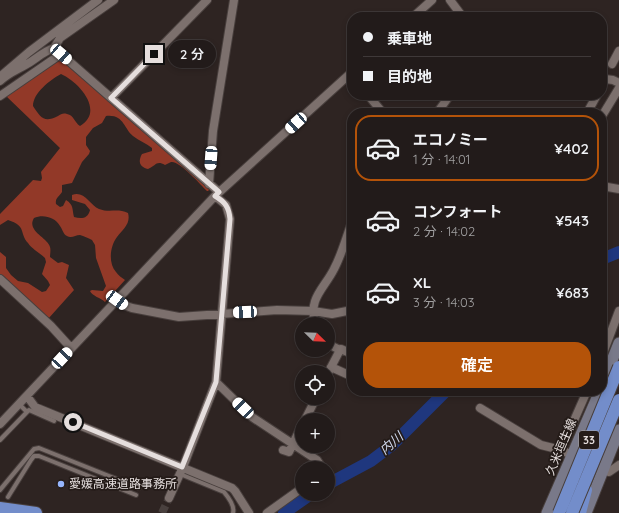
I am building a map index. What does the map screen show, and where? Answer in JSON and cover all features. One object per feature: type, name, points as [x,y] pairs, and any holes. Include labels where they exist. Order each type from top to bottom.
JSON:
[{"type":"highway","name":"33","points":[[558,513],[619,367]]},
{"type":"highway","name":"33","points":[[572,513],[619,400]]},
{"type":"highway","points":[[580,513],[591,470]]},
{"type":"highway","points":[[0,508],[36,513]]},
{"type":"main road","points":[[607,373],[619,343]]},
{"type":"main road","name":"久米垣生線","points":[[546,513],[598,396]]},
{"type":"main road","points":[[586,513],[619,430]]},
{"type":"main road","points":[[572,455],[604,469]]},
{"type":"street","points":[[2,76],[28,52],[98,0]]},
{"type":"street","points":[[2,76],[26,65],[46,51],[54,48],[60,38],[114,0]]},
{"type":"street","points":[[111,98],[207,0]]},
{"type":"street","points":[[209,184],[213,131],[234,0]]},
{"type":"street","points":[[450,0],[459,12]]},
{"type":"street","points":[[420,10],[428,1]]},
{"type":"street","points":[[54,48],[209,184],[228,209],[230,219],[216,382],[169,498]]},
{"type":"street","points":[[612,64],[619,51]]},
{"type":"street","points":[[0,96],[61,54]]},
{"type":"street","points":[[0,424],[217,194],[347,78]]},
{"type":"street","points":[[607,79],[619,83]]},
{"type":"street","points":[[607,108],[619,88]]},
{"type":"street","points":[[372,100],[379,108]]},
{"type":"street","points":[[607,187],[619,189]]},
{"type":"street","points":[[314,317],[314,301],[334,269],[347,235]]},
{"type":"street","points":[[0,279],[51,326],[71,348]]},
{"type":"street","points":[[117,300],[132,308],[173,316],[270,310],[313,311],[332,314],[347,311]]},
{"type":"street","points":[[607,343],[619,311]]},
{"type":"street","points":[[335,348],[347,352]]},
{"type":"street","points":[[332,365],[340,350]]},
{"type":"street","points":[[335,371],[347,375]]},
{"type":"street","points":[[216,382],[252,416],[318,461]]},
{"type":"street","points":[[27,396],[35,407],[181,471],[232,488],[249,513]]},
{"type":"street","points":[[561,450],[585,396]]},
{"type":"street","points":[[480,408],[541,445],[561,450],[572,455]]},
{"type":"street","points":[[283,450],[289,452],[295,439]]},
{"type":"street","points":[[604,469],[609,472],[619,465]]},
{"type":"street","points":[[267,513],[295,493]]},
{"type":"lane","points":[[19,404],[27,412]]},
{"type":"lane","points":[[0,440],[29,410],[54,421]]},
{"type":"lane","points":[[0,490],[34,449],[38,448],[139,488]]},
{"type":"lane","points":[[8,498],[30,460],[34,456],[39,456],[136,494]]},
{"type":"lane","points":[[181,471],[224,492],[234,509],[233,513]]},
{"type":"shaded area","points":[[62,59],[210,189],[207,191],[175,162],[165,165],[158,163],[148,169],[143,167],[140,163],[142,154],[152,151],[152,148],[133,136],[117,117],[106,116],[102,123],[93,128],[86,137],[86,145],[90,151],[89,154],[82,162],[72,183],[62,185],[62,192],[57,199],[56,204],[60,207],[63,206],[66,200],[72,207],[74,217],[86,217],[90,210],[85,204],[72,200],[72,195],[76,194],[83,196],[99,209],[128,213],[129,217],[126,226],[117,237],[111,250],[113,268],[125,280],[105,302],[90,291],[103,291],[106,286],[96,258],[95,245],[92,240],[80,235],[72,237],[67,236],[55,220],[45,216],[34,218],[32,223],[33,227],[48,244],[50,248],[50,257],[58,263],[62,262],[69,265],[66,278],[74,290],[48,319],[0,274],[0,252],[6,257],[6,268],[18,281],[28,283],[42,292],[46,291],[50,285],[42,274],[46,262],[45,258],[30,245],[25,239],[20,227],[14,222],[8,220],[0,225],[0,214],[33,180],[41,181],[41,172],[60,148],[6,96]],"holes":[[[61,74],[82,90],[90,105],[90,113],[87,120],[80,126],[71,116],[67,114],[62,114],[49,119],[43,118],[38,114],[33,106],[36,96],[47,83]]]},
{"type":"waterway","name":"内川","points":[[607,257],[619,252]]},
{"type":"waterway","name":"内川","points":[[335,480],[371,461],[392,445],[441,396]]},
{"type":"waterway","name":"内川","points":[[284,513],[301,501]]},
{"type":"tunnel","points":[[162,513],[169,498]]},
{"type":"place","name":"愛媛高速道路事務所","points":[[61,484]]},
{"type":"route","points":[[73,422],[182,467],[216,382],[219,361],[230,214],[223,201],[215,196],[219,192],[111,98],[154,54]]}]
